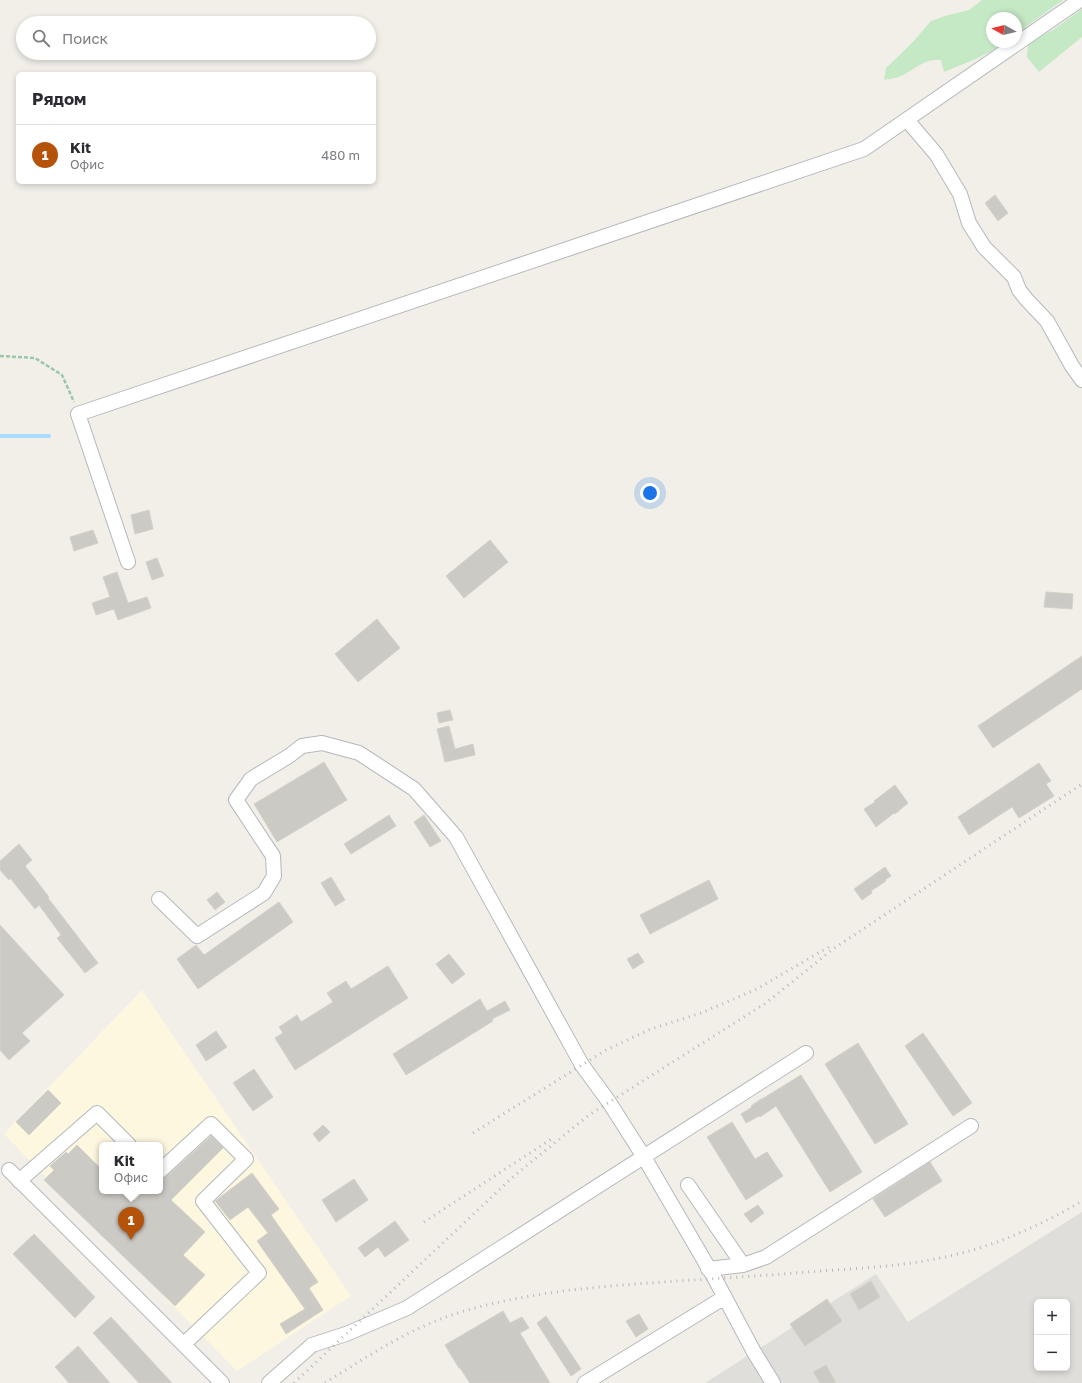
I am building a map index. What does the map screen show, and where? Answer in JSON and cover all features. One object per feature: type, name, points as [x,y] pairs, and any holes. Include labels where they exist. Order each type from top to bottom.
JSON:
[{"type":"lane","points":[[128,562],[78,414],[864,149],[1080,0]]},
{"type":"lane","points":[[907,120],[936,154],[960,194],[969,223],[984,247],[1014,277],[1019,290],[1047,321],[1072,366],[1082,380]]},
{"type":"lane","points":[[159,899],[198,936],[264,893],[274,876],[273,856],[236,800],[251,780],[302,746],[322,743],[359,753],[414,789],[456,837],[582,1065],[609,1102],[644,1158],[725,1297],[769,1381]]},
{"type":"lane","points":[[269,1383],[312,1345],[346,1334],[407,1308],[644,1158],[806,1053]]},
{"type":"lane","points":[[19,1181],[97,1113],[126,1142]]},
{"type":"lane","points":[[163,1168],[211,1124],[246,1159],[203,1201],[259,1273],[184,1344]]},
{"type":"lane","points":[[708,1269],[743,1265],[766,1257],[971,1126]]},
{"type":"lane","points":[[9,1170],[222,1383]]},
{"type":"lane","points":[[688,1185],[743,1265]]},
{"type":"lane","points":[[585,1383],[725,1297]]},
{"type":"path","points":[[0,356],[35,358],[62,375],[78,414]]},
{"type":"shaded area","points":[[142,990],[351,1296],[237,1371],[4,1134]]},
{"type":"shaded area","points":[[1082,1212],[1082,1383],[705,1383],[876,1274],[908,1322]]},
{"type":"green space","points":[[982,0],[1063,0],[1022,30],[1022,12],[986,12],[986,48],[996,48],[976,59],[944,72],[941,60],[936,60],[921,64],[901,76],[884,80],[886,68],[912,43],[931,21],[969,10]]},
{"type":"green space","points":[[1082,9],[1082,37],[1039,72],[1027,57],[1028,43],[1053,30]]},
{"type":"building","points":[[995,195],[1008,213],[998,221],[985,203]]},
{"type":"building","points":[[149,510],[153,529],[135,534],[131,515]]},
{"type":"building","points":[[93,530],[98,543],[74,551],[70,537]]},
{"type":"building","points":[[490,540],[508,562],[464,598],[446,576]]},
{"type":"building","points":[[157,558],[164,576],[152,580],[146,562]]},
{"type":"building","points":[[117,572],[128,603],[147,597],[151,608],[118,620],[114,609],[96,615],[92,603],[110,597],[103,577]]},
{"type":"building","points":[[1046,592],[1073,594],[1072,609],[1044,607]]},
{"type":"building","points":[[377,619],[400,648],[358,682],[335,654]]},
{"type":"building","points":[[1082,656],[1082,689],[993,748],[978,726]]},
{"type":"building","points":[[450,710],[453,720],[439,723],[437,713]]},
{"type":"building","points":[[449,726],[455,749],[473,744],[475,755],[445,762],[437,729]]},
{"type":"building","points":[[324,762],[347,800],[277,842],[254,804]]},
{"type":"building","points":[[1039,763],[1051,781],[1046,784],[1054,796],[1019,818],[1012,807],[969,835],[958,817]]},
{"type":"building","points":[[895,785],[908,803],[876,827],[864,809]]},
{"type":"building","points":[[389,815],[396,826],[351,854],[344,844]]},
{"type":"building","points":[[424,815],[441,841],[430,847],[414,822]]},
{"type":"building","points":[[19,844],[32,860],[25,866],[98,963],[85,973],[57,938],[61,935],[39,905],[35,909],[10,878],[9,880],[0,870],[0,861]]},
{"type":"building","points":[[885,867],[891,876],[862,900],[854,889]]},
{"type":"building","points":[[331,877],[345,900],[335,906],[321,883]]},
{"type":"building","points":[[709,880],[718,899],[650,934],[640,915]]},
{"type":"building","points":[[217,892],[225,902],[215,910],[207,900]]},
{"type":"building","points":[[279,902],[293,922],[198,989],[177,959],[196,945],[204,955]]},
{"type":"building","points":[[0,925],[64,995],[22,1033],[30,1041],[9,1060],[0,1050]]},
{"type":"building","points":[[638,953],[644,962],[633,969],[627,959]]},
{"type":"building","points":[[449,954],[465,974],[452,984],[436,964]]},
{"type":"building","points":[[388,966],[408,998],[295,1070],[275,1038],[283,1033],[279,1027],[297,1015],[301,1022],[333,1002],[327,993],[346,981],[351,989]]},
{"type":"building","points":[[480,999],[487,1011],[505,1001],[510,1010],[492,1019],[493,1021],[406,1075],[393,1054]]},
{"type":"building","points":[[216,1031],[227,1047],[206,1061],[196,1045]]},
{"type":"building","points":[[923,1033],[972,1103],[953,1116],[905,1046]]},
{"type":"building","points":[[858,1043],[908,1124],[875,1144],[825,1064]]},
{"type":"building","points":[[254,1069],[273,1097],[253,1111],[233,1083]]},
{"type":"building","points":[[801,1075],[862,1172],[830,1192],[776,1106],[760,1117],[759,1116],[746,1123],[741,1114],[761,1099]]},
{"type":"building","points":[[48,1090],[61,1103],[29,1135],[16,1122]]},
{"type":"building","points":[[732,1122],[755,1159],[767,1152],[783,1176],[746,1200],[707,1137]]},
{"type":"building","points":[[323,1125],[330,1132],[319,1142],[313,1134]]},
{"type":"building","points":[[211,1136],[223,1148],[171,1200],[205,1232],[183,1255],[205,1275],[175,1306],[44,1180],[54,1170],[50,1166],[66,1152],[68,1154],[77,1145],[99,1167],[99,1194],[127,1194],[134,1201],[141,1194],[163,1194],[163,1178],[166,1177]]},
{"type":"building","points":[[930,1162],[942,1181],[885,1217],[873,1199]]},
{"type":"building","points":[[252,1173],[279,1209],[271,1215],[318,1282],[309,1288],[323,1310],[286,1334],[280,1324],[305,1309],[257,1241],[268,1233],[248,1207],[230,1220],[215,1201]]},
{"type":"building","points":[[354,1179],[368,1200],[336,1222],[322,1200]]},
{"type":"building","points":[[758,1205],[764,1213],[751,1223],[744,1214]]},
{"type":"building","points":[[395,1221],[409,1240],[385,1257],[378,1247],[365,1257],[358,1248]]},
{"type":"building","points":[[34,1234],[95,1297],[75,1318],[13,1254]]},
{"type":"building","points":[[871,1281],[880,1297],[859,1310],[850,1294]]},
{"type":"building","points":[[827,1299],[842,1321],[805,1346],[790,1324]]},
{"type":"building","points":[[503,1311],[510,1323],[522,1317],[529,1328],[520,1333],[550,1383],[470,1383],[459,1368],[445,1345]]},
{"type":"building","points":[[639,1314],[648,1329],[636,1337],[626,1321]]},
{"type":"building","points":[[546,1316],[581,1369],[571,1376],[537,1323]]},
{"type":"building","points":[[111,1317],[172,1383],[139,1383],[93,1333]]},
{"type":"building","points":[[78,1346],[110,1383],[69,1383],[55,1367]]},
{"type":"building","points":[[826,1365],[836,1383],[820,1383],[813,1372]]},
{"type":"waterway","points":[[0,436],[49,436]]},
{"type":"railway","points":[[294,1383],[514,1176],[589,1115],[766,1003],[833,949],[1082,784]]},
{"type":"railway","points":[[473,1133],[606,1050],[651,1029],[701,1013],[757,989],[832,945]]},
{"type":"railway","points":[[424,1222],[553,1138]]},
{"type":"railway","points":[[325,1383],[373,1353],[423,1326],[458,1313],[512,1299],[567,1291],[650,1283],[874,1267],[945,1257],[978,1249],[1009,1238],[1054,1217],[1082,1201]]},
{"type":"place","name":"Kit","points":[[131,1240]]}]
